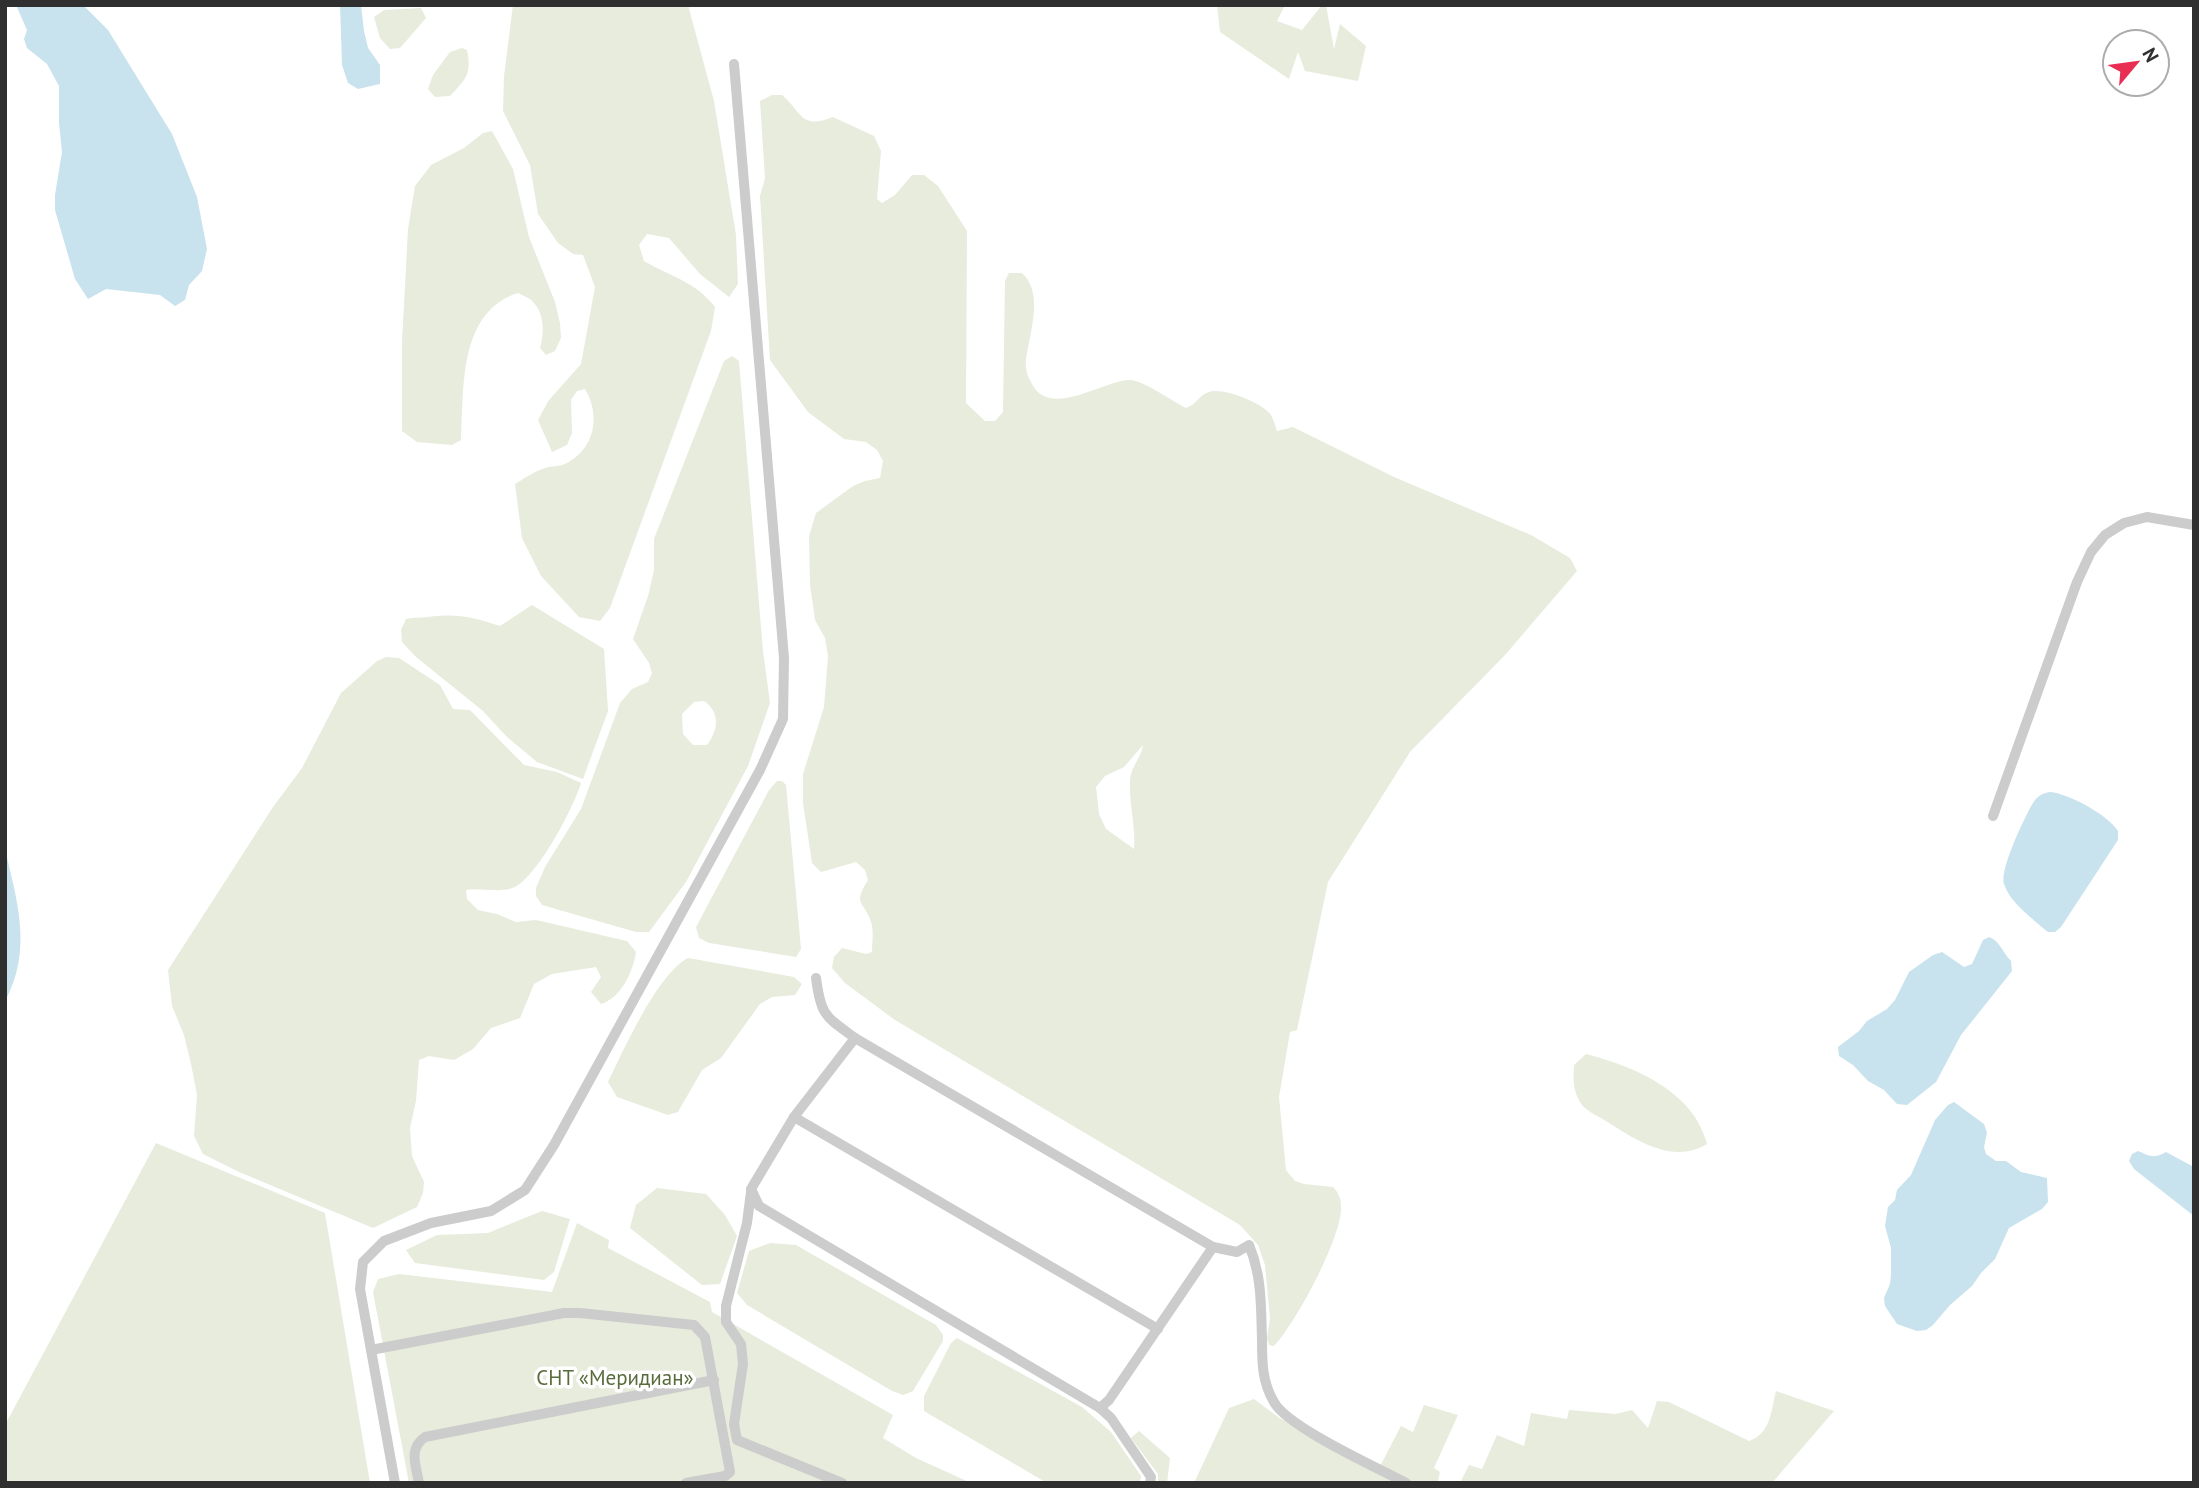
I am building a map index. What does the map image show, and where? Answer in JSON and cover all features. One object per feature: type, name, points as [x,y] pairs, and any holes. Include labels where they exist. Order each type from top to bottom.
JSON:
[{"type":"street","points":[[395,1483],[360,1289],[363,1262],[384,1241],[431,1223],[491,1211],[525,1190],[561,1133],[760,770],[783,719],[784,658],[734,64]]},
{"type":"street","points":[[1993,816],[2077,582],[2091,552],[2105,535],[2124,523],[2147,517],[2194,525]]},
{"type":"street","points":[[816,978],[819,1001],[825,1016],[855,1038],[1213,1247],[1237,1252],[1249,1245],[1257,1264],[1261,1294],[1262,1373],[1274,1404],[1292,1422],[1406,1483]]},
{"type":"street","points":[[842,1483],[737,1440],[734,1424],[743,1364],[741,1344],[726,1322],[726,1307],[747,1223],[751,1189],[794,1117],[855,1038]]},
{"type":"street","points":[[794,1117],[1157,1329]]},
{"type":"street","points":[[751,1189],[759,1206],[1100,1408],[1111,1418],[1151,1477],[1150,1483]]},
{"type":"street","points":[[1100,1408],[1109,1400],[1213,1247]]},
{"type":"street","points":[[371,1350],[540,1317],[580,1313],[694,1325],[705,1337],[730,1472],[725,1476],[686,1483]]},
{"type":"street","points":[[419,1483],[413,1453],[416,1445],[425,1437],[713,1380]]},
{"type":"green space","points":[[513,5],[688,5],[714,101],[736,235],[738,284],[729,297],[700,274],[669,238],[647,234],[639,245],[644,261],[691,285],[715,307],[711,331],[610,608],[600,621],[579,617],[541,576],[522,538],[515,484],[540,470],[565,464],[575,458],[589,441],[592,431],[593,410],[585,389],[577,391],[571,400],[572,433],[567,445],[552,452],[538,420],[549,400],[581,364],[595,287],[583,255],[573,254],[558,243],[538,214],[530,165],[503,111],[504,76]]},
{"type":"green space","points":[[1217,5],[1285,5],[1277,21],[1302,30],[1322,5],[1326,5],[1334,49],[1340,24],[1366,46],[1358,81],[1305,71],[1298,52],[1289,79],[1220,32]]},
{"type":"green space","points":[[421,8],[426,18],[400,48],[390,49],[380,38],[374,17],[384,10]]},
{"type":"green space","points":[[462,48],[467,50],[469,65],[466,76],[450,96],[435,97],[428,89],[433,75],[450,52]]},
{"type":"green space","points":[[772,95],[782,95],[808,120],[833,117],[874,136],[881,151],[877,199],[882,203],[895,195],[912,175],[924,175],[938,186],[967,231],[966,403],[985,421],[995,421],[1003,412],[1005,281],[1009,273],[1022,273],[1029,281],[1034,302],[1026,369],[1030,381],[1040,394],[1063,398],[1129,380],[1149,387],[1186,408],[1209,392],[1232,394],[1267,410],[1277,431],[1293,427],[1394,477],[1531,535],[1570,558],[1577,571],[1505,655],[1410,752],[1328,882],[1297,1030],[1290,1032],[1279,1097],[1286,1170],[1295,1181],[1333,1187],[1340,1200],[1340,1220],[1316,1279],[1294,1319],[1274,1346],[1269,1345],[1267,1338],[1270,1318],[1265,1265],[1258,1245],[1240,1225],[895,1020],[845,983],[832,968],[834,957],[842,948],[866,954],[872,952],[873,933],[860,899],[868,880],[865,870],[856,862],[821,872],[812,863],[803,803],[803,774],[824,707],[828,656],[825,638],[815,620],[810,584],[809,536],[816,513],[853,486],[880,478],[883,461],[877,450],[866,442],[844,439],[808,412],[770,360],[760,196],[765,178],[760,101]],"holes":[[[1143,745],[1130,782],[1134,849],[1106,829],[1099,814],[1096,787],[1105,776],[1124,767]]]},
{"type":"green space","points":[[492,131],[513,169],[529,237],[555,302],[561,338],[555,351],[546,355],[540,348],[542,318],[533,302],[518,293],[498,303],[484,317],[474,334],[468,354],[461,440],[452,445],[417,442],[402,431],[402,342],[408,229],[415,186],[431,165],[464,148],[483,133]]},
{"type":"green space","points":[[732,356],[739,361],[763,651],[770,703],[748,766],[686,882],[649,932],[636,932],[542,905],[536,896],[536,888],[545,867],[581,809],[620,703],[632,689],[648,682],[652,673],[649,663],[633,639],[654,570],[654,539],[724,361]],"holes":[[[704,701],[715,716],[714,733],[707,745],[693,745],[683,734],[682,714],[694,702]]]},
{"type":"green space","points":[[532,605],[604,649],[608,711],[583,779],[537,762],[506,736],[483,711],[416,657],[402,642],[401,630],[406,619],[456,616],[500,626]]},
{"type":"green space","points":[[386,657],[399,658],[440,685],[453,709],[470,710],[524,765],[557,772],[581,783],[554,840],[524,880],[509,889],[466,890],[467,899],[478,910],[516,922],[536,920],[627,941],[636,952],[625,983],[608,1001],[601,1004],[591,992],[601,977],[596,967],[552,974],[534,984],[520,1018],[491,1028],[473,1049],[454,1060],[429,1056],[419,1060],[416,1101],[410,1128],[412,1156],[424,1182],[423,1193],[417,1207],[373,1228],[239,1172],[203,1154],[194,1136],[197,1095],[184,1035],[172,1006],[168,970],[273,807],[302,768],[341,693],[377,661]]},
{"type":"green space","points":[[777,781],[786,785],[801,949],[796,957],[709,943],[699,938],[696,927],[769,790]]},
{"type":"green space","points":[[688,958],[794,977],[802,984],[795,995],[772,997],[760,1004],[721,1058],[702,1070],[678,1112],[668,1115],[617,1097],[608,1082],[653,996],[665,979]]},
{"type":"green space","points":[[1586,1054],[1642,1074],[1675,1095],[1700,1125],[1707,1144],[1681,1152],[1655,1148],[1588,1110],[1578,1098],[1574,1080],[1574,1065]]},
{"type":"green space","points":[[156,1143],[325,1213],[370,1483],[5,1483],[5,1425]]},
{"type":"green space","points":[[657,1188],[706,1194],[725,1215],[737,1236],[720,1284],[702,1285],[630,1228],[636,1205]]},
{"type":"green space","points":[[542,1211],[570,1219],[554,1272],[544,1280],[415,1263],[406,1250],[437,1235],[488,1233]]},
{"type":"green space","name":"СНТ «Меридиан»","points":[[577,1223],[609,1240],[608,1248],[710,1302],[712,1312],[893,1415],[883,1438],[916,1458],[971,1483],[409,1483],[373,1292],[378,1279],[399,1274],[552,1292]]},
{"type":"green space","points":[[770,1243],[796,1245],[936,1325],[943,1335],[943,1341],[913,1391],[903,1395],[892,1391],[747,1305],[737,1293],[749,1251]]},
{"type":"green space","points":[[957,1338],[1082,1407],[1111,1432],[1141,1476],[1140,1483],[1047,1483],[924,1411],[924,1396],[951,1343]]},
{"type":"green space","points":[[1776,1391],[1834,1411],[1772,1483],[1460,1483],[1469,1465],[1482,1469],[1497,1435],[1524,1446],[1531,1413],[1567,1419],[1569,1410],[1616,1414],[1632,1410],[1648,1428],[1657,1401],[1669,1402],[1749,1441],[1766,1427]]},
{"type":"green space","points":[[1254,1399],[1278,1417],[1377,1472],[1401,1426],[1413,1432],[1424,1405],[1458,1415],[1434,1468],[1440,1472],[1438,1481],[1441,1483],[1194,1483],[1229,1408]]},
{"type":"green space","points":[[1139,1431],[1170,1458],[1167,1483],[1158,1483],[1158,1474],[1131,1438]]},
{"type":"water","points":[[16,5],[84,6],[108,30],[172,134],[197,197],[207,249],[202,271],[189,285],[185,300],[175,306],[160,295],[106,289],[88,299],[75,279],[55,210],[62,152],[59,86],[47,64],[27,48],[24,39],[27,30]]},
{"type":"water","points":[[340,5],[361,5],[368,48],[380,65],[380,84],[358,89],[348,83],[342,65]]},
{"type":"water","points":[[2050,792],[2088,806],[2106,818],[2118,831],[2118,840],[2061,927],[2055,932],[2048,932],[2017,904],[2007,891],[2003,877],[2029,810],[2038,797]]},
{"type":"water","points":[[5,849],[18,906],[20,944],[14,982],[5,1001]]},
{"type":"water","points":[[1989,937],[1999,944],[2011,961],[2012,971],[1961,1035],[1936,1082],[1907,1105],[1897,1104],[1884,1090],[1868,1081],[1853,1065],[1839,1056],[1838,1047],[1895,1000],[1909,972],[1942,952],[1964,967],[1972,964],[1983,940]]},
{"type":"water","points":[[1954,1102],[1984,1124],[1987,1133],[1984,1147],[1986,1154],[1996,1161],[2006,1161],[2021,1172],[2047,1178],[2048,1202],[2042,1209],[2009,1228],[1995,1259],[1972,1286],[1950,1305],[1933,1325],[1926,1330],[1917,1331],[1897,1324],[1885,1306],[1884,1298],[1891,1274],[1891,1248],[1885,1226],[1888,1207],[1895,1200],[1897,1190],[1911,1175],[1935,1120]]},
{"type":"water","points":[[2138,1151],[2152,1156],[2166,1152],[2194,1167],[2194,1216],[2134,1169],[2129,1161],[2132,1154]]}]
